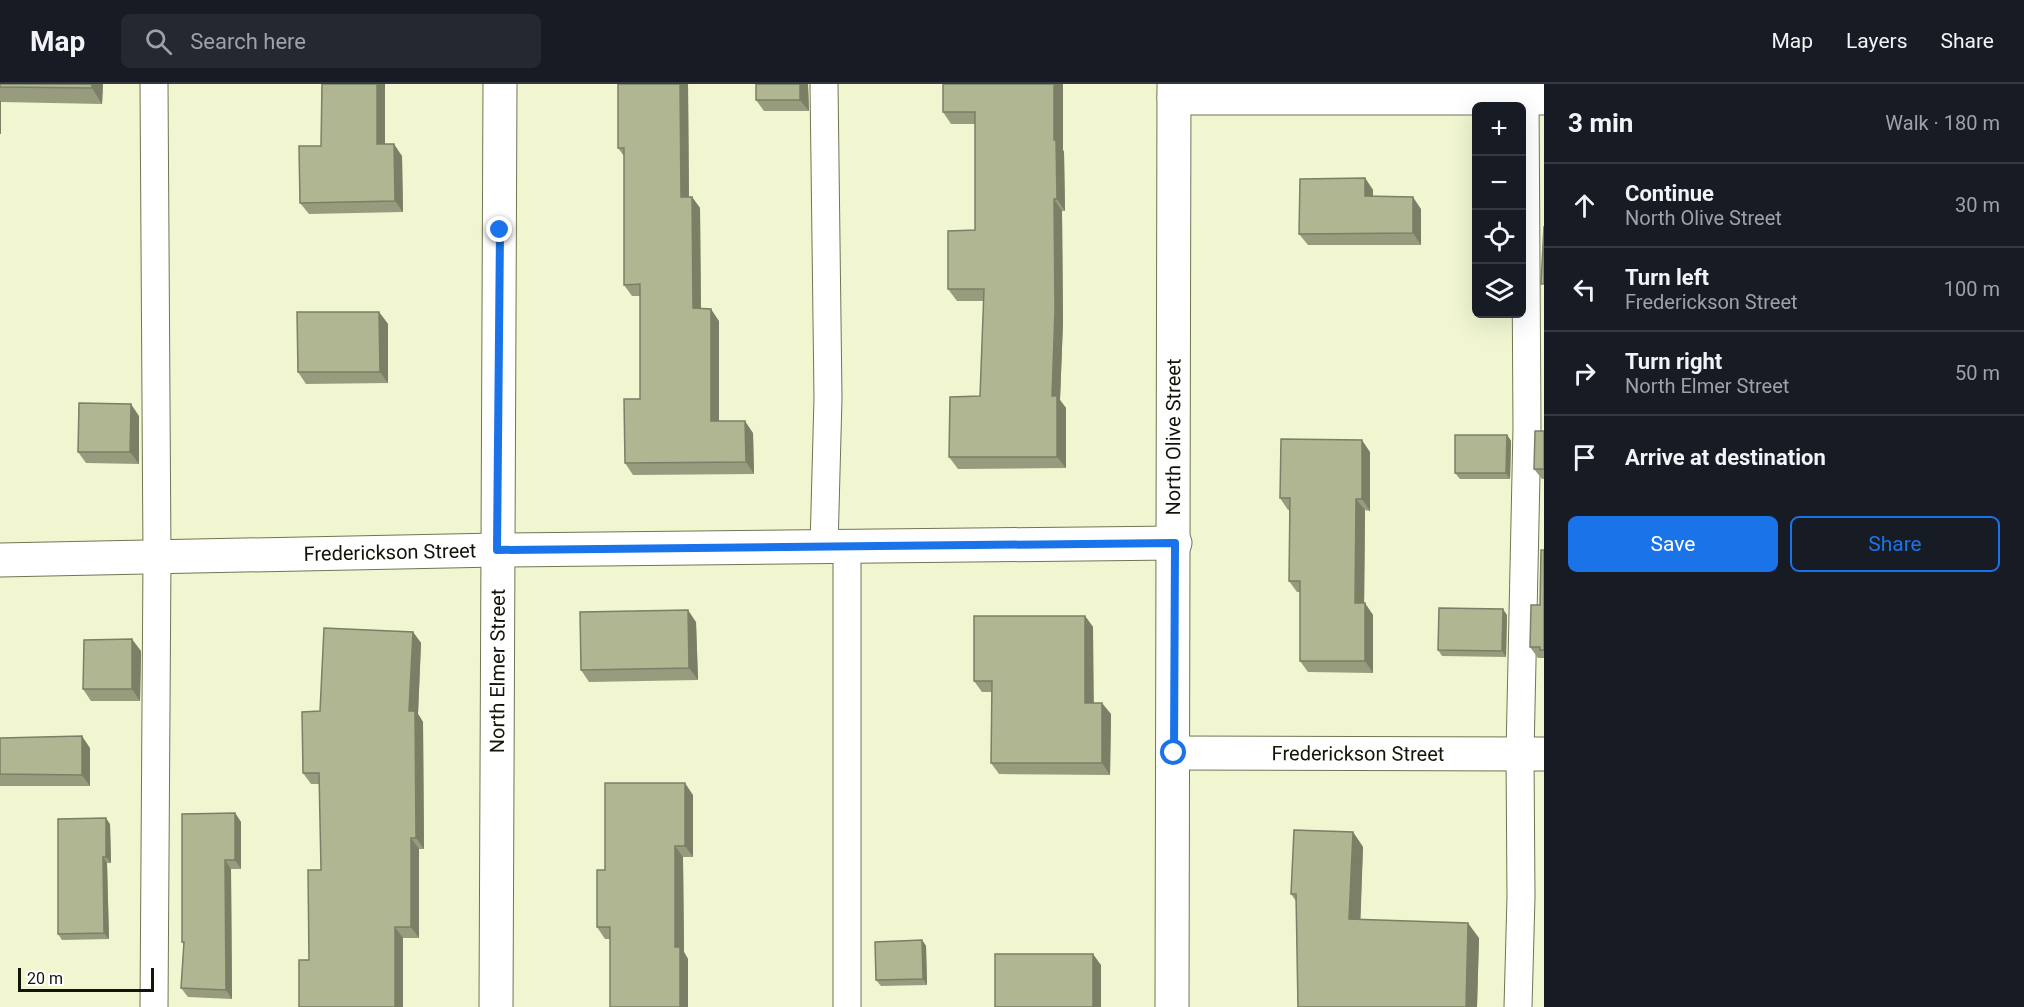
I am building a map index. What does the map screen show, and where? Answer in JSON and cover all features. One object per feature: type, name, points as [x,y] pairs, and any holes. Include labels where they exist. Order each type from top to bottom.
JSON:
[{"type":"street","name":"North Elmer Street","points":[[496,1007],[500,84]]},
{"type":"street","points":[[1174,91],[1535,98]]},
{"type":"street","name":"North Olive Street","points":[[1173,1007],[1174,91]]},
{"type":"street","name":"Frederickson Street","points":[[0,560],[497,550],[1175,543]]},
{"type":"street","name":"Frederickson Street","points":[[1174,753],[1532,754]]},
{"type":"lane","points":[[153,1007],[157,558],[154,84]]},
{"type":"lane","points":[[824,84],[828,398],[835,547],[847,1007]]},
{"type":"lane","points":[[1518,1007],[1521,897],[1532,754],[1535,98]]},
{"type":"building","points":[[0,84],[92,84],[92,88],[0,87]]},
{"type":"building","points":[[322,84],[377,84],[377,144],[394,144],[395,201],[300,203],[299,146],[321,146]]},
{"type":"building","points":[[618,84],[680,84],[681,197],[692,197],[693,308],[711,309],[711,421],[745,421],[746,462],[625,463],[624,399],[640,399],[640,284],[624,285],[624,148],[618,148]]},
{"type":"building","points":[[756,84],[800,84],[800,100],[756,100]]},
{"type":"building","points":[[943,84],[1054,84],[1057,199],[1054,199],[1055,310],[1052,396],[1057,396],[1057,457],[949,457],[950,397],[980,396],[984,289],[948,289],[948,231],[975,230],[975,112],[943,112]]},
{"type":"building","points":[[1365,178],[1365,196],[1413,197],[1413,233],[1299,234],[1300,179]]},
{"type":"building","points":[[1544,226],[1544,284],[1541,284]]},
{"type":"building","points":[[297,312],[379,312],[380,372],[298,372]]},
{"type":"building","points":[[79,403],[131,404],[130,452],[78,452]]},
{"type":"building","points":[[1535,431],[1544,431],[1544,469],[1534,469]]},
{"type":"building","points":[[1455,435],[1507,435],[1506,473],[1455,473]]},
{"type":"building","points":[[1281,439],[1362,440],[1362,499],[1356,499],[1355,603],[1365,603],[1365,661],[1300,661],[1300,581],[1289,581],[1290,498],[1280,498]]},
{"type":"building","points":[[1541,550],[1544,550],[1544,650],[1540,650],[1540,647],[1530,647],[1531,605],[1540,605]]},
{"type":"building","points":[[1439,608],[1503,609],[1502,651],[1438,650]]},
{"type":"building","points":[[688,610],[689,668],[581,670],[580,612]]},
{"type":"building","points":[[974,616],[1085,616],[1085,703],[1102,703],[1102,763],[991,763],[992,681],[974,681]]},
{"type":"building","points":[[324,628],[413,632],[409,711],[415,711],[416,838],[411,838],[411,927],[395,927],[395,1007],[299,1007],[299,960],[309,960],[308,870],[321,870],[319,773],[303,773],[302,712],[320,711]]},
{"type":"building","points":[[132,639],[132,689],[83,689],[84,640]]},
{"type":"building","points":[[82,736],[82,775],[0,774],[0,738]]},
{"type":"building","points":[[605,783],[685,783],[685,846],[675,846],[675,947],[680,947],[680,1007],[610,1007],[610,927],[597,927],[597,870],[605,870]]},
{"type":"building","points":[[235,813],[235,860],[225,860],[226,990],[181,988],[184,942],[182,942],[182,814]]},
{"type":"building","points":[[106,818],[106,857],[103,857],[104,933],[58,934],[58,819]]},
{"type":"building","points":[[1294,830],[1353,832],[1349,919],[1468,923],[1466,1007],[1298,1007],[1296,894],[1291,894]]},
{"type":"building","points":[[922,940],[923,979],[876,980],[875,942]]},
{"type":"building","points":[[995,954],[1093,954],[1093,1007],[995,1007]]},
{"type":"route","points":[[500,230],[497,550],[1175,543],[1174,753]]}]
